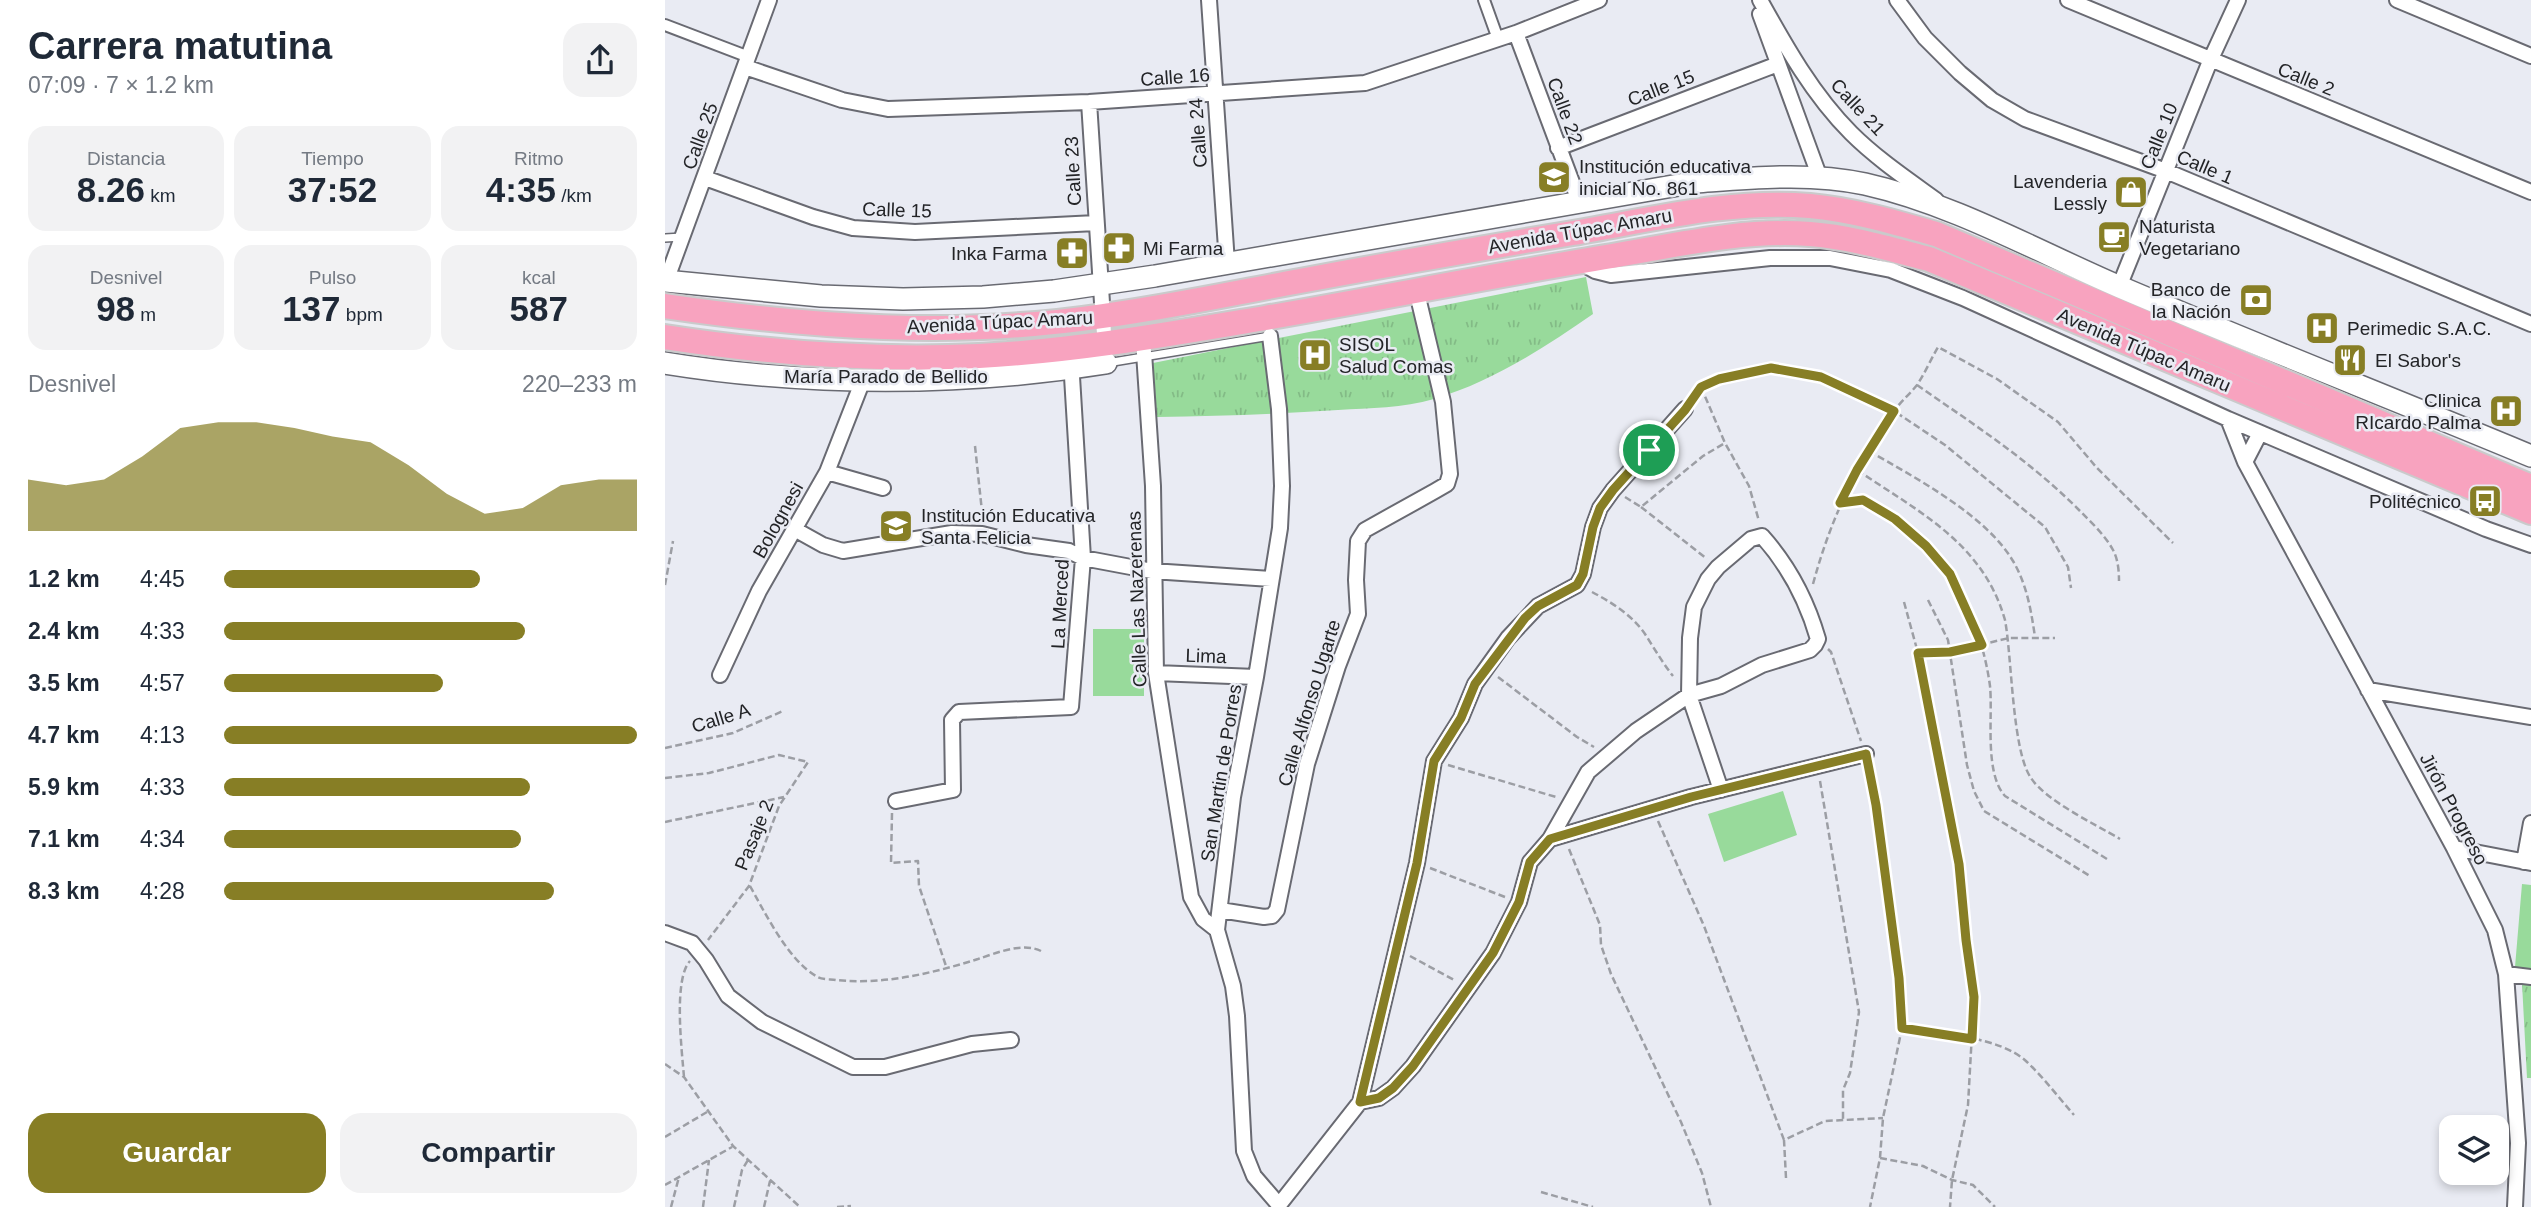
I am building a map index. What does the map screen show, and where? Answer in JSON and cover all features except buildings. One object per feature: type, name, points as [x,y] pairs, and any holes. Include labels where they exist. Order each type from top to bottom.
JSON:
[{"type":"highway","name":"Avenida Túpac Amaru","points":[[665,306],[774,320],[902,327],[982,326],[1102,317],[1409,260],[1682,214],[1741,206],[1809,206],[1874,216],[1936,234],[2531,487]]},
{"type":"highway","name":"Avenida Túpac Amaru","points":[[665,337],[745,349],[821,355],[1071,358],[1143,347],[1268,318],[1416,289],[1578,261],[1742,234],[1809,234],[1869,243],[1929,259],[2531,512]]},
{"type":"main road","name":"Avenida Túpac Amaru","points":[[665,282],[821,296],[903,299],[983,297],[1100,285],[1696,182],[1759,177],[1820,178],[1902,193],[2119,287],[2531,456]]},
{"type":"main road","name":"María Parado de Bellido","points":[[665,363],[758,375],[863,380],[1011,376],[1071,358]]},
{"type":"street","name":"Calle 25","points":[[665,282],[769,0]]},
{"type":"street","name":"Calle 24","points":[[1209,0],[1227,263]]},
{"type":"street","points":[[1484,0],[1498,38]]},
{"type":"street","name":"Calle 16","points":[[665,25],[842,100],[888,108],[1089,102],[1365,83],[1516,33],[1599,0]]},
{"type":"street","name":"Calle 21","points":[[1757,0],[1820,178]]},
{"type":"street","name":"Calle 21","points":[[1757,0],[1819,96],[1851,134],[1957,215]]},
{"type":"street","name":"Calle 1","points":[[1897,0],[1925,38],[1991,100],[2025,119],[2166,171],[2531,324]]},
{"type":"street","name":"Calle 2","points":[[2068,0],[2531,192]]},
{"type":"street","name":"Calle 10","points":[[2119,287],[2210,61],[2238,0]]},
{"type":"street","points":[[2397,0],[2531,56]]},
{"type":"street","name":"Calle 22","points":[[1516,33],[1579,201]]},
{"type":"street","name":"Calle 15","points":[[1558,148],[1778,64]]},
{"type":"street","name":"Calle 23","points":[[1089,102],[1095,223],[1106,353]]},
{"type":"street","name":"Calle 15","points":[[705,178],[813,217],[853,228],[915,232],[1095,223]]},
{"type":"street","points":[[1578,261],[1595,271],[1611,275],[1770,258],[1830,258],[1891,270],[1963,298],[2260,433],[2486,529],[2531,545]]},
{"type":"street","name":"Calle Alfonso Ugarte","points":[[1220,910],[1264,917],[1272,916],[1277,910],[1307,764],[1338,666],[1358,614],[1358,541],[1365,530],[1447,484],[1450,474],[1443,402],[1416,289]]},
{"type":"street","name":"San Martin de Porres","points":[[1270,336],[1279,409],[1282,486],[1280,528],[1233,797],[1217,930],[1234,996],[1239,1040],[1244,1151],[1254,1176],[1279,1206]]},
{"type":"street","name":"Calle Las Nazerenas","points":[[1143,347],[1153,486],[1156,673],[1191,897],[1203,919],[1217,930]]},
{"type":"street","name":"La Merced","points":[[896,801],[953,790],[952,720],[959,712],[1071,707],[1083,558],[1071,358]]},
{"type":"street","name":"Bolognesi","points":[[720,675],[759,591],[827,472],[863,380]]},
{"type":"street","points":[[1279,1206],[1360,1102],[1417,863],[1434,761],[1461,718],[1475,684],[1508,638],[1531,612],[1577,585],[1583,574],[1600,508],[1685,410]]},
{"type":"street","name":"Jirón Progreso","points":[[2228,419],[2245,462],[2454,848],[2495,930],[2506,974],[2518,1143],[2515,1207]]},
{"type":"street","points":[[2245,462],[2260,433]]},
{"type":"street","points":[[827,472],[883,488]]},
{"type":"street","points":[[796,530],[823,545],[843,551],[952,533],[982,534],[1153,571],[1271,579]]},
{"type":"street","points":[[1360,1102],[1379,1098],[1393,1088],[1413,1066],[1493,953],[1519,902],[1530,862],[1556,836],[1588,772],[1636,731],[1689,695],[1721,687],[1762,666],[1810,650],[1815,645],[1818,639],[1807,608],[1780,556],[1762,536],[1751,538],[1718,567],[1708,579],[1694,607],[1690,638],[1689,695],[1721,790]]},
{"type":"street","name":"Lima","points":[[1156,673],[1256,677]]},
{"type":"street","points":[[2368,690],[2531,717]]},
{"type":"street","points":[[1556,836],[1721,790],[1866,754]]},
{"type":"street","points":[[2454,848],[2528,863],[2531,823]]},
{"type":"street","points":[[665,933],[692,943],[718,983],[739,1005],[762,1022],[853,1067],[885,1067],[972,1044],[1011,1040]]},
{"type":"street","points":[[2506,974],[2531,976]]},
{"type":"lane","points":[[665,238],[683,236]]},
{"type":"lane","points":[[1143,347],[1270,336]]},
{"type":"path","points":[[1807,608],[1825,540],[1840,503],[1894,411],[1917,385],[1938,347],[1997,379],[2058,422],[2097,468],[2173,543]]},
{"type":"path","points":[[1685,410],[1701,387],[1719,379],[1771,368],[1821,377],[1894,411],[1945,445],[2018,503],[2045,527],[2068,567],[2071,588]]},
{"type":"path","points":[[1917,385],[2022,457],[2062,494],[2113,549],[2119,569],[2119,581]]},
{"type":"path","points":[[1701,387],[1725,443],[1749,486],[1762,536]]},
{"type":"path","points":[[1641,508],[1703,456],[1725,443]]},
{"type":"path","points":[[975,446],[983,513],[982,534]]},
{"type":"path","points":[[1869,451],[1930,487],[1987,530],[2012,559],[2025,588],[2035,637]]},
{"type":"path","points":[[1857,470],[1961,544],[1985,571],[2002,609],[2009,638],[2022,757],[2031,778],[2045,793],[2120,839]]},
{"type":"path","points":[[1613,490],[1718,567]]},
{"type":"path","points":[[1840,503],[1863,500],[1895,519],[1926,546],[1950,574],[1982,645],[1990,687],[1994,768],[1998,788],[2005,796],[2107,859]]},
{"type":"path","points":[[665,585],[673,541]]},
{"type":"path","points":[[1577,585],[1608,600],[1626,613],[1643,631],[1659,659],[1689,695]]},
{"type":"path","points":[[1929,600],[1948,640],[1967,765],[1974,790],[1984,811],[2091,876]]},
{"type":"path","points":[[1904,603],[1918,653],[1959,864],[1974,997],[1968,1105],[1952,1180],[1950,1207]]},
{"type":"path","points":[[1918,653],[1950,652],[2009,638],[2055,638]]},
{"type":"path","points":[[1818,639],[1831,652],[1866,754],[1876,805],[1899,978],[1902,1028],[1883,1118],[1880,1158],[1870,1207]]},
{"type":"path","points":[[1486,668],[1577,737],[1609,756]]},
{"type":"path","name":"Calle A","points":[[665,748],[733,733],[783,711]]},
{"type":"path","name":"Pasaje 2","points":[[665,778],[709,774],[779,755],[808,762],[779,806],[749,886],[683,968],[680,1004],[684,1077]]},
{"type":"path","points":[[1434,761],[1572,802]]},
{"type":"path","points":[[1817,766],[1859,1012],[1850,1073],[1843,1090],[1843,1119]]},
{"type":"path","points":[[665,822],[785,797]]},
{"type":"path","points":[[896,801],[892,808],[891,863],[919,861],[919,886],[947,969]]},
{"type":"path","points":[[1652,809],[1704,926],[1784,1140],[1787,1178]]},
{"type":"path","points":[[1556,836],[1600,925],[1601,945],[1611,974],[1681,1122],[1702,1173],[1710,1207]]},
{"type":"path","points":[[1417,863],[1519,902]]},
{"type":"path","points":[[749,886],[775,933],[806,969],[818,978],[880,980],[947,969],[1005,951],[1034,948],[1041,951]]},
{"type":"path","points":[[1397,950],[1427,963],[1468,988]]},
{"type":"path","points":[[1902,1028],[2006,1047],[2026,1060],[2074,1115]]},
{"type":"path","points":[[665,1064],[684,1077],[733,1146],[800,1207]]},
{"type":"path","points":[[665,1137],[708,1111]]},
{"type":"path","points":[[1784,1140],[1825,1121],[1883,1118]]},
{"type":"path","points":[[665,1185],[733,1146]]},
{"type":"path","points":[[1880,1158],[1923,1166],[1952,1180],[1973,1185],[1995,1207]]},
{"type":"path","points":[[703,1207],[709,1160]]},
{"type":"path","points":[[734,1207],[742,1170],[748,1160]]},
{"type":"path","points":[[671,1207],[679,1177]]},
{"type":"path","points":[[764,1207],[770,1181]]},
{"type":"path","points":[[1541,1192],[1593,1207]]},
{"type":"path","points":[[837,1207],[851,1206]]},
{"type":"green space","points":[[1586,277],[1593,314],[1497,374],[1434,399],[1374,408],[1157,417],[1153,363]]},
{"type":"green space","points":[[1093,629],[1144,629],[1144,696],[1093,696]]},
{"type":"green space","points":[[1783,791],[1797,835],[1724,862],[1708,814]]},
{"type":"green space","points":[[2522,884],[2531,885],[2531,969],[2515,967]]},
{"type":"green space","points":[[2522,983],[2531,984],[2531,1078],[2527,1078]]},
{"type":"place","name":"Institución educativa inicial No. 861","points":[[1554,177]]},
{"type":"place","name":"Lavenderia Lessly","points":[[2131,192]]},
{"type":"place","name":"Naturista Vegetariano","points":[[2114,237]]},
{"type":"place","name":"Mi Farma","points":[[1119,248]]},
{"type":"place","name":"Inka Farma","points":[[1072,253]]},
{"type":"place","name":"Banco de la Nación","points":[[2256,300]]},
{"type":"place","name":"Perimedic S.A.C.","points":[[2322,328]]},
{"type":"place","name":"SISOL Salud Comas","points":[[1315,355]]},
{"type":"place","name":"El Sabor's","points":[[2350,360]]},
{"type":"place","name":"Clinica RIcardo Palma","points":[[2506,411]]},
{"type":"place","name":"Politécnico","points":[[2485,501]]},
{"type":"place","name":"Institución Educativa Santa Felicia","points":[[896,526]]},
{"type":"route","points":[[1771,368],[1821,377],[1894,411],[1840,503],[1863,500],[1895,519],[1926,546],[1950,574],[1982,645],[1950,652],[1918,653],[1959,864],[1974,997],[1972,1039],[1902,1028],[1899,978],[1876,805],[1866,754],[1765,781],[1691,797],[1550,839],[1530,862],[1519,902],[1493,953],[1413,1066],[1393,1088],[1379,1098],[1360,1102],[1417,863],[1434,761],[1461,718],[1475,684],[1508,638],[1538,606],[1577,585],[1583,574],[1600,508],[1649,450],[1685,410],[1701,387],[1719,379],[1771,368]]}]
